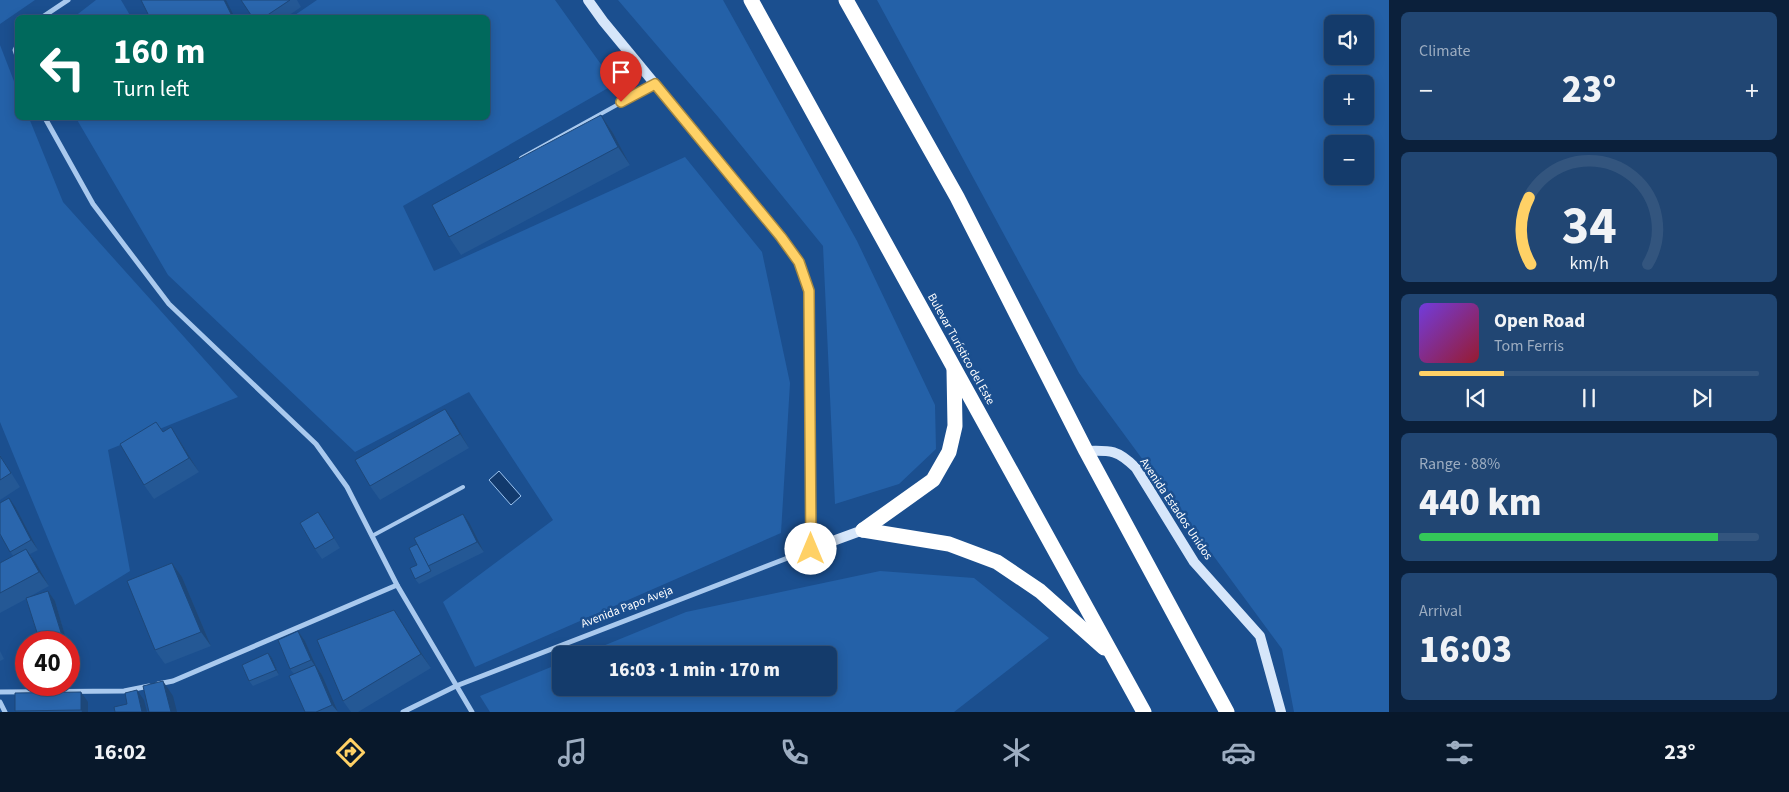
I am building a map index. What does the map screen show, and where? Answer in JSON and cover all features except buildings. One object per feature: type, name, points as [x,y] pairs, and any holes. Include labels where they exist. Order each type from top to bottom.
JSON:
[{"type":"highway","name":"Bulevar Turístico del Este","points":[[751,0],[1144,712]]},
{"type":"highway","points":[[846,0],[957,197],[1086,451],[1227,712]]},
{"type":"highway","points":[[863,530],[933,480],[949,452],[954,426],[954,368]]},
{"type":"highway","points":[[863,530],[949,544],[997,562],[1040,591],[1114,656]]},
{"type":"street","points":[[46,15],[68,0]]},
{"type":"street","points":[[588,0],[603,21],[781,237],[799,262],[809,291],[811,549]]},
{"type":"street","points":[[46,120],[93,204],[169,304],[316,444],[347,487],[397,585],[472,712]]},
{"type":"street","name":"Avenida Estados Unidos","points":[[1086,451],[1105,450],[1124,456],[1136,468],[1194,562],[1260,636],[1281,712]]},
{"type":"street","name":"Avenida Papo Aveja","points":[[403,712],[456,686],[863,530]]},
{"type":"street","points":[[0,692],[124,691],[173,681],[397,585]]},
{"type":"street","points":[[0,702],[5,712]]},
{"type":"lane","points":[[512,162],[655,84]]},
{"type":"lane","points":[[372,536],[463,487]]},
{"type":"shaded area","points":[[0,0],[35,0],[0,24]]},
{"type":"shaded area","points":[[96,0],[121,0],[130,15],[77,15]]},
{"type":"shaded area","points":[[317,0],[555,0],[615,84],[403,206],[434,271],[685,157],[762,252],[790,383],[781,533],[475,667],[443,602],[553,520],[469,392],[355,452],[168,275],[77,120],[490,120],[490,15],[295,15]]},
{"type":"shaded area","points":[[618,0],[723,0],[857,241],[935,405],[936,449],[899,484],[835,504],[823,246],[719,118]]},
{"type":"shaded area","points":[[877,0],[1389,0],[1389,712],[1294,712],[1282,649],[1079,373]]},
{"type":"shaded area","points":[[0,45],[15,84],[15,120],[30,120],[63,202],[238,397],[108,450],[130,571],[75,605],[0,422]]},
{"type":"shaded area","points":[[499,471],[521,496],[511,505],[489,480]]},
{"type":"shaded area","points":[[880,571],[974,578],[1049,638],[954,712],[490,712],[480,696],[552,667],[552,696],[837,696],[837,646],[603,646],[686,612]]},
{"type":"route","points":[[621,102],[655,84],[781,237],[799,262],[809,291],[811,549]]}]
